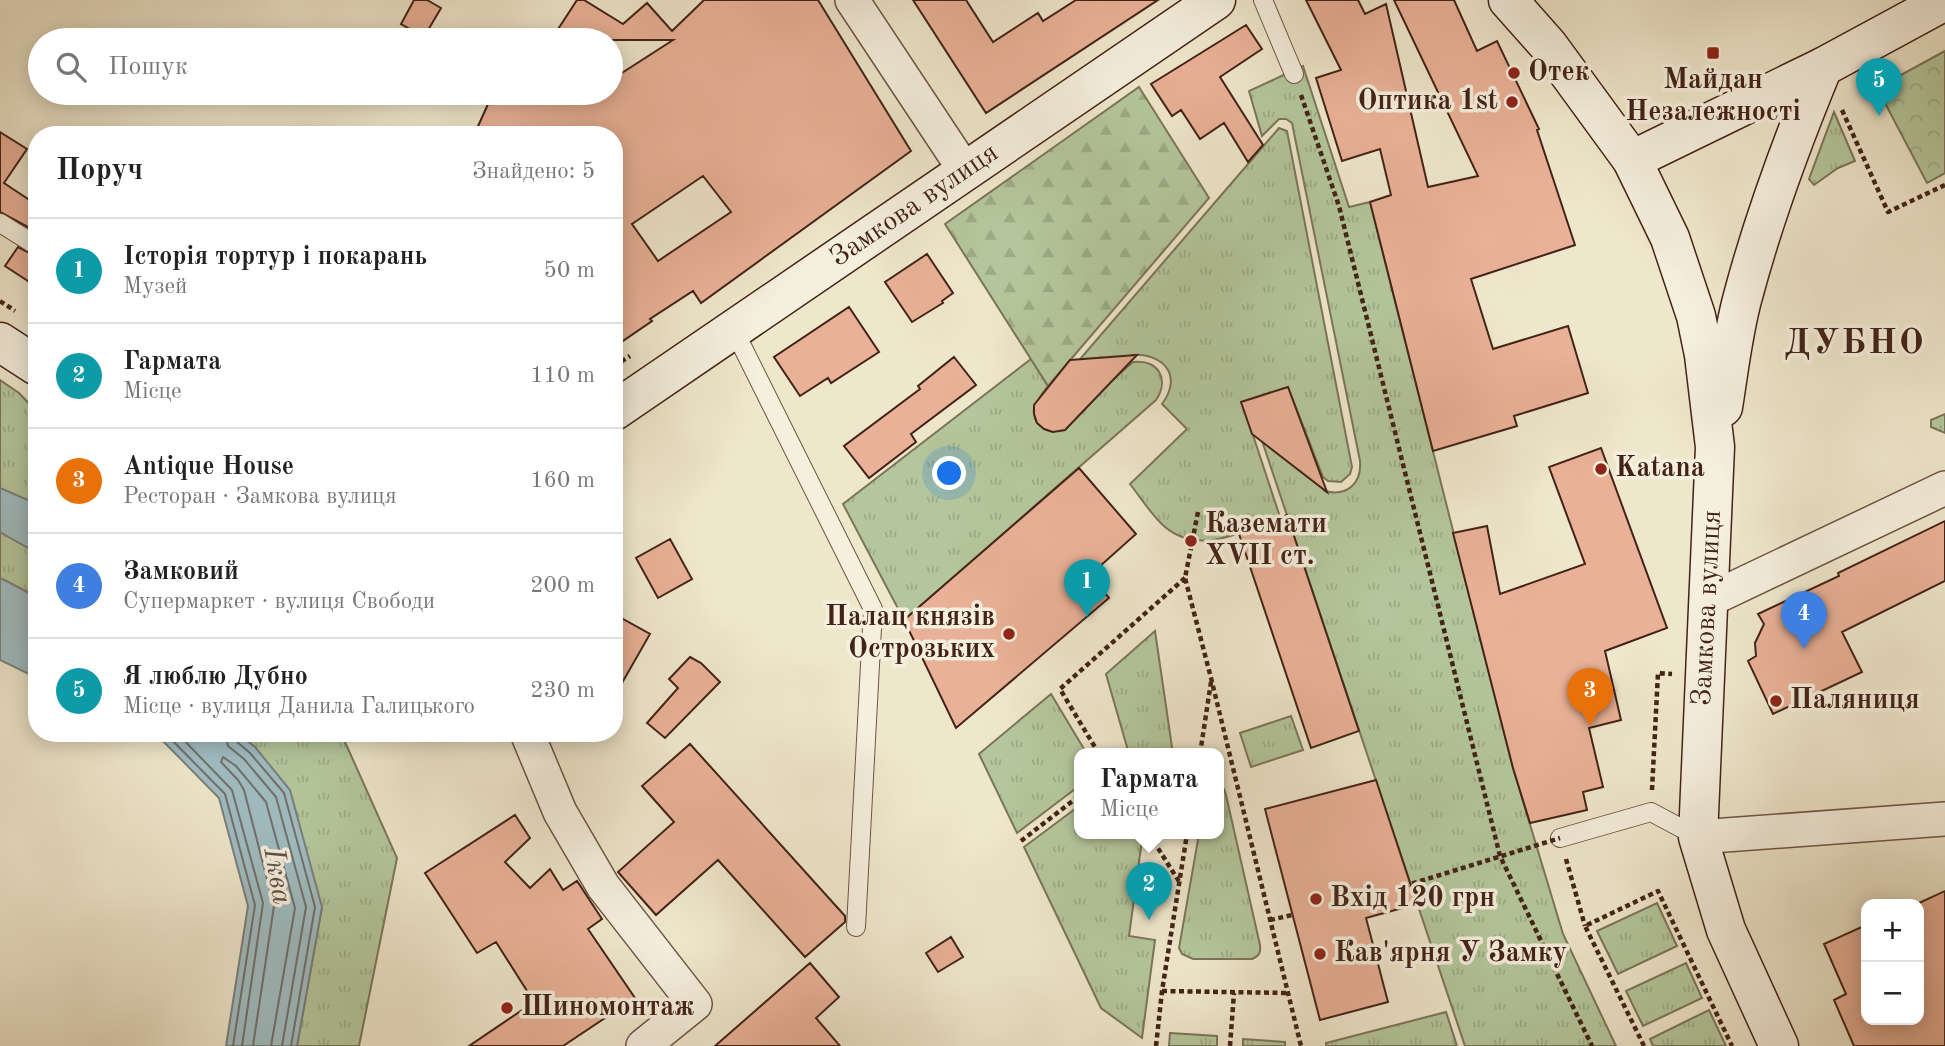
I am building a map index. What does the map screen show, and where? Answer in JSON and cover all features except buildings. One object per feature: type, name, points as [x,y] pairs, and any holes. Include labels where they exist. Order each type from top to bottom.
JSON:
[{"type":"main road","name":"Замкова вулиця","points":[[623,405],[1216,0]]},
{"type":"main road","name":"Замкова вулиця","points":[[1508,0],[1548,45],[1632,160],[1670,238],[1696,316],[1716,447],[1698,837],[1727,930],[1779,1046]]},
{"type":"main road","points":[[1632,160],[1823,67],[1945,1]]},
{"type":"main road","points":[[1716,447],[1742,298],[1769,208],[1823,67]]},
{"type":"main road","points":[[0,342],[28,360]]},
{"type":"street","points":[[852,0],[966,172]]},
{"type":"street","points":[[1707,601],[1945,488]]},
{"type":"street","points":[[531,742],[560,812],[603,886],[695,1004],[643,1046]]},
{"type":"street","points":[[1698,837],[1945,819]]},
{"type":"lane","points":[[1263,0],[1294,75]]},
{"type":"lane","points":[[0,223],[28,240]]},
{"type":"lane","points":[[734,330],[873,609],[856,927]]},
{"type":"lane","points":[[1560,838],[1651,812],[1698,837]]},
{"type":"path","points":[[1823,67],[1888,212],[1945,185]]},
{"type":"path","points":[[1294,75],[1339,206],[1500,856],[1592,1046]]},
{"type":"path","points":[[1198,512],[1185,578],[1301,1046]]},
{"type":"path","points":[[1095,748],[1060,688],[1185,578]]},
{"type":"path","points":[[1651,812],[1658,673],[1704,676]]},
{"type":"path","points":[[1201,748],[1211,678]]},
{"type":"path","points":[[1021,841],[1074,800]]},
{"type":"path","points":[[1404,886],[1560,838],[1585,926],[1644,1046]]},
{"type":"path","points":[[1152,839],[1180,883]]},
{"type":"path","points":[[1156,1046],[1186,839]]},
{"type":"path","points":[[1585,926],[1658,891],[1732,1046]]},
{"type":"path","points":[[1270,920],[1292,915]]},
{"type":"path","points":[[1162,991],[1288,993]]},
{"type":"path","points":[[1230,1046],[1234,993]]},
{"type":"green space","points":[[1945,51],[1945,173],[1927,183],[1877,88]]},
{"type":"green space","points":[[1303,66],[1349,207],[1370,202],[1513,768],[1563,934],[1616,1046],[1465,1046],[1251,408],[1325,491],[1340,492],[1356,482],[1360,461],[1292,123],[1279,119],[1262,136],[1249,91]]},
{"type":"green space","points":[[1139,87],[1209,198],[1048,386],[945,224]]},
{"type":"green space","points":[[1834,112],[1855,161],[1838,168],[1814,185],[1809,179]]},
{"type":"green space","points":[[1279,128],[1287,131],[1352,467],[1350,474],[1341,482],[1328,481],[1323,477],[1288,387],[1242,402],[1280,517],[1222,538],[1193,540],[1179,536],[1165,527],[1130,484],[1187,429],[1162,404],[1171,384],[1167,368],[1161,362],[1143,355],[1132,355],[1044,401]]},
{"type":"green space","points":[[1031,359],[1048,386],[1036,406],[1035,418],[1044,428],[1053,432],[1133,362],[1155,367],[1162,385],[1156,400],[904,620],[843,504]]},
{"type":"green space","points":[[0,380],[28,402],[28,592],[0,578]]},
{"type":"green space","points":[[1945,414],[1945,433],[1931,427],[1931,420]]},
{"type":"green space","points":[[1155,631],[1172,748],[1127,748],[1106,674]]},
{"type":"green space","points":[[1051,694],[1083,748],[1074,748],[1074,790],[1017,833],[979,754]]},
{"type":"green space","points":[[1291,716],[1303,750],[1251,767],[1240,733]]},
{"type":"green space","points":[[249,742],[345,742],[397,858],[359,1046],[297,1046],[322,907],[255,747]]},
{"type":"green space","points":[[1224,789],[1260,945],[1259,954],[1252,959],[1193,959],[1182,954],[1179,948],[1198,839],[1224,839]]},
{"type":"green space","points":[[1074,810],[1074,839],[1142,840],[1129,936],[1155,940],[1142,1038],[1101,1008],[1024,847]]},
{"type":"green space","points":[[1657,903],[1677,946],[1618,974],[1597,931]]},
{"type":"green space","points":[[1686,963],[1702,998],[1643,1026],[1626,991]]},
{"type":"green space","points":[[1709,1010],[1726,1046],[1653,1046],[1650,1039]]},
{"type":"green space","points":[[1446,1012],[1457,1046],[1326,1046],[1326,1043]]},
{"type":"green space","points":[[1170,1033],[1217,1036],[1217,1046],[1169,1046]]},
{"type":"green space","points":[[1243,1039],[1285,1042],[1285,1046],[1243,1046]]},
{"type":"water","points":[[0,488],[28,500],[28,548],[0,532]]},
{"type":"water","points":[[0,578],[28,592],[28,674],[0,660]]},
{"type":"water","name":"Іква","points":[[164,742],[249,742],[290,790],[322,907],[297,1046],[226,1046],[248,906],[219,798]]},
{"type":"place","name":"Майдан Незалежності","points":[[1713,53]]},
{"type":"place","name":"Отек","points":[[1514,73]]},
{"type":"place","name":"Оптика 1st","points":[[1512,102]]},
{"type":"place","name":"Я люблю Дубно","points":[[1879,116]]},
{"type":"place","name":"Katana","points":[[1601,469]]},
{"type":"place","name":"Каземати XVII ст.","points":[[1191,541]]},
{"type":"place","name":"Історія тортур і покарань","points":[[1087,617]]},
{"type":"place","name":"Палац князів Острозьких","points":[[1009,634]]},
{"type":"place","name":"Замковий","points":[[1804,649]]},
{"type":"place","name":"Паляниця","points":[[1776,701]]},
{"type":"place","name":"Antique House","points":[[1590,726]]},
{"type":"place","name":"Вхід 120 грн","points":[[1316,899]]},
{"type":"place","name":"Гармата","points":[[1149,920]]},
{"type":"place","name":"Кав'ярня У Замку","points":[[1320,954]]},
{"type":"place","name":"Шиномонтаж","points":[[507,1008]]},
{"type":"district","name":"ДУБНО","points":[[1855,343]]}]
